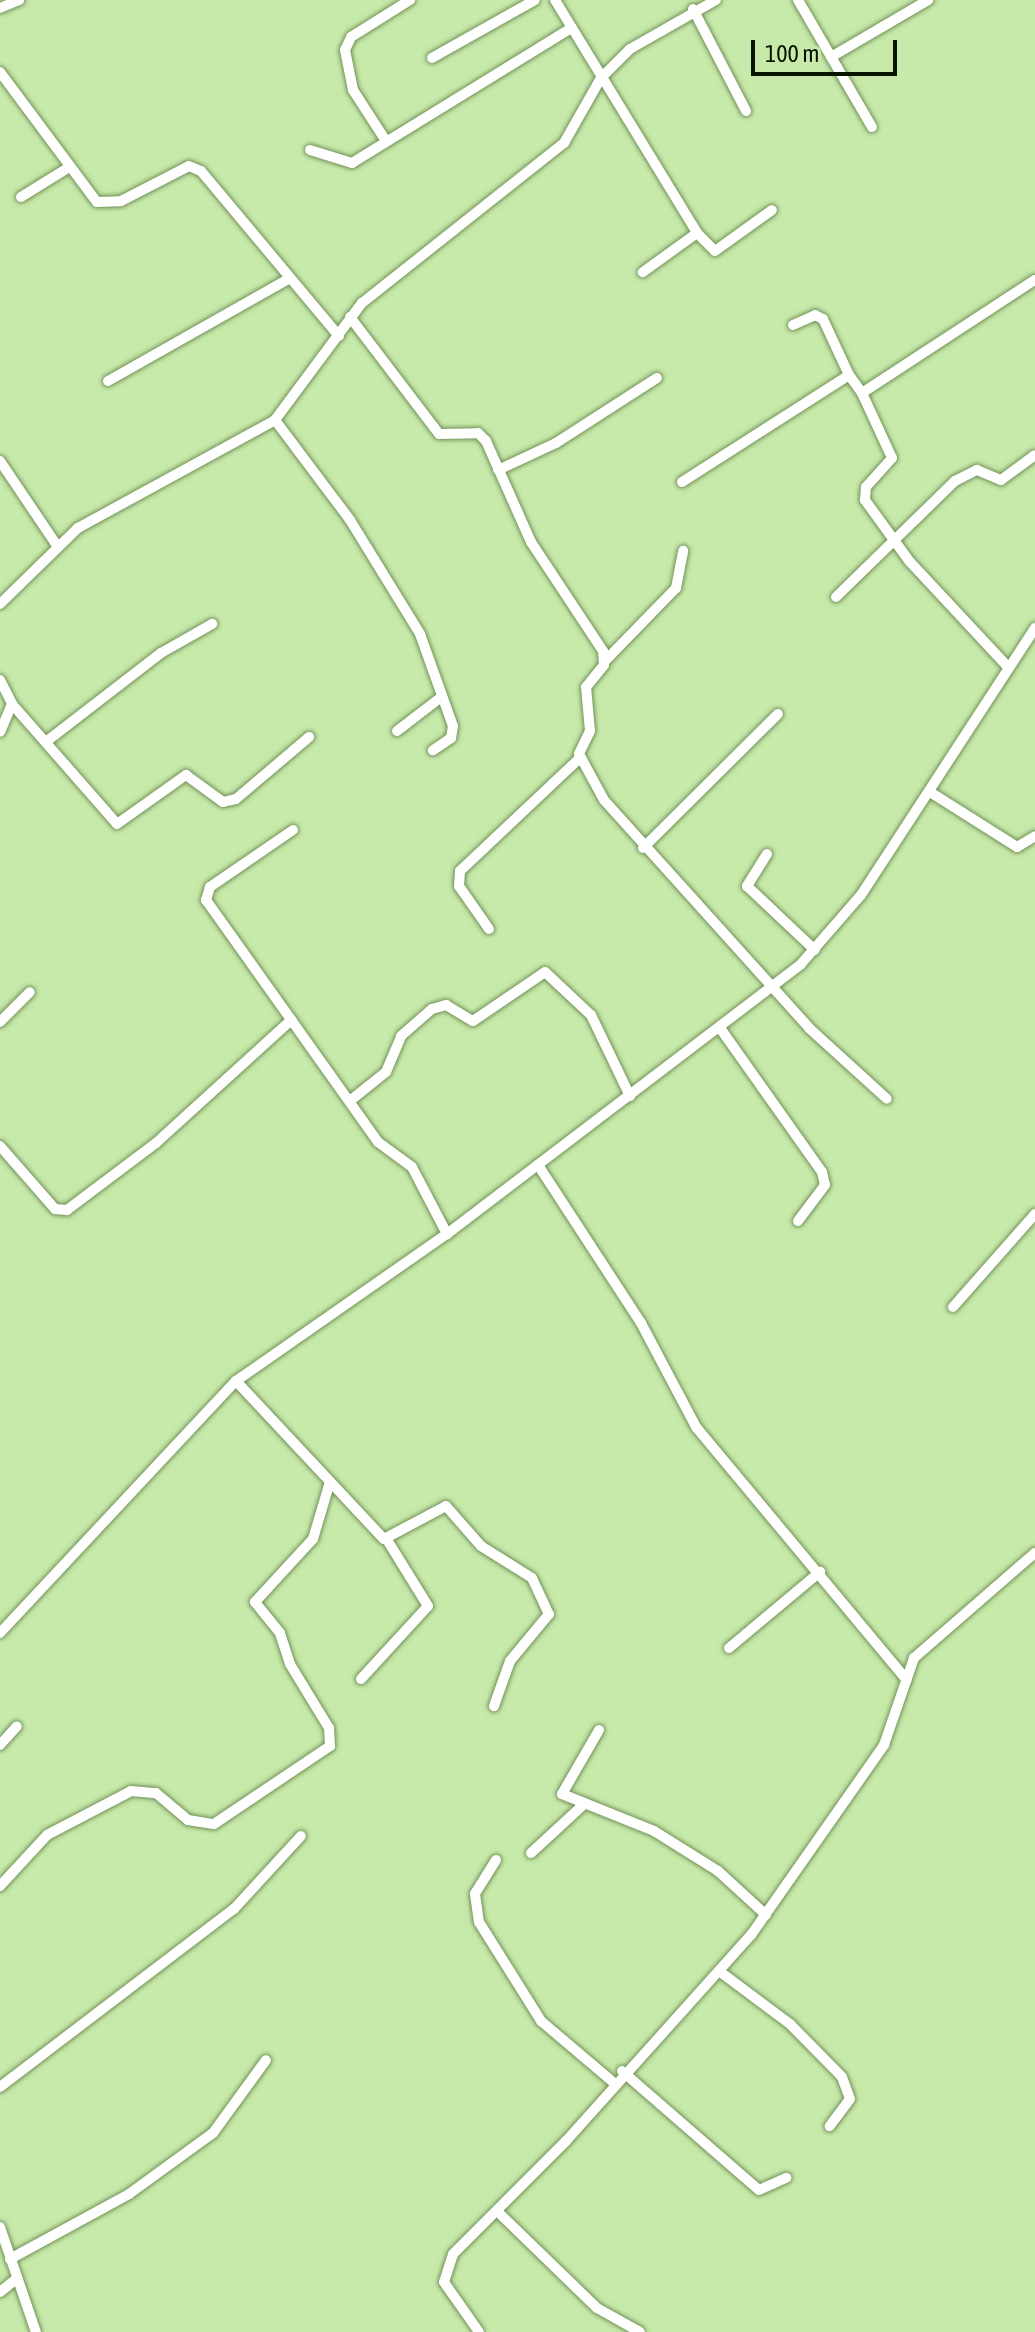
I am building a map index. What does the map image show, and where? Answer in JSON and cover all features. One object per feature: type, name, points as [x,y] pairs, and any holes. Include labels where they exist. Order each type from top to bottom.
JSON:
[{"type":"street","points":[[0,8],[19,0]]},
{"type":"street","points":[[386,141],[353,90],[345,50],[351,37],[410,0]]},
{"type":"street","points":[[432,58],[535,0]]},
{"type":"street","points":[[555,0],[697,233],[715,251],[772,210]]},
{"type":"street","points":[[0,604],[91,519],[275,420],[350,317],[564,143],[601,78],[655,30],[716,0]]},
{"type":"street","points":[[798,0],[872,127]]},
{"type":"street","points":[[831,57],[928,0]]},
{"type":"street","points":[[693,9],[746,111]]},
{"type":"street","points":[[310,150],[323,148],[347,164],[570,29]]},
{"type":"street","points":[[0,72],[68,168],[102,203],[195,167],[339,336]]},
{"type":"street","points":[[21,197],[68,168]]},
{"type":"street","points":[[643,272],[697,233]]},
{"type":"street","points":[[108,381],[288,279]]},
{"type":"street","points":[[862,393],[1035,280]]},
{"type":"street","points":[[793,325],[815,315],[823,319],[849,375],[862,393],[892,458],[864,494],[894,542],[1008,667]]},
{"type":"street","points":[[350,317],[439,434],[478,433],[531,542],[605,661]]},
{"type":"street","points":[[682,482],[849,375]]},
{"type":"street","points":[[498,470],[556,443],[657,378]]},
{"type":"street","points":[[275,420],[350,520],[420,634],[453,733],[433,750]]},
{"type":"street","points":[[836,597],[965,475],[977,470],[1001,480],[1035,455]]},
{"type":"street","points":[[0,461],[58,547]]},
{"type":"street","points":[[489,929],[459,886],[460,871],[579,759],[590,731],[586,687],[605,661],[676,588],[683,551]]},
{"type":"street","points":[[47,741],[161,653],[212,624]]},
{"type":"street","points":[[0,1633],[236,1381],[447,1234],[773,989],[815,950],[930,792],[1035,628]]},
{"type":"street","points":[[0,680],[12,704],[121,824],[186,775],[223,802],[236,799],[309,737]]},
{"type":"street","points":[[397,731],[440,698]]},
{"type":"street","points":[[0,732],[12,704]]},
{"type":"street","points":[[643,848],[778,714]]},
{"type":"street","points":[[579,759],[643,848],[773,989],[887,1099]]},
{"type":"street","points":[[930,792],[1020,849],[1035,836]]},
{"type":"street","points":[[293,830],[206,896],[382,1147],[412,1167],[447,1234]]},
{"type":"street","points":[[767,854],[747,886],[815,950]]},
{"type":"street","points":[[351,1100],[386,1072],[401,1036],[432,1009],[446,1005],[473,1021],[545,972],[591,1015],[630,1096]]},
{"type":"street","points":[[0,1022],[30,992]]},
{"type":"street","points":[[0,1146],[55,1209],[67,1210],[156,1143],[291,1020]]},
{"type":"street","points":[[720,1028],[822,1172],[825,1185],[798,1221]]},
{"type":"street","points":[[538,1165],[641,1323],[696,1427],[907,1680]]},
{"type":"street","points":[[953,1307],[1035,1214]]},
{"type":"street","points":[[236,1381],[329,1485],[387,1540],[428,1606],[361,1679]]},
{"type":"street","points":[[0,1886],[52,1832],[82,1823],[131,1791],[156,1793],[188,1820],[214,1824],[328,1749],[329,1728],[290,1664],[280,1633],[255,1602],[313,1539],[329,1485]]},
{"type":"street","points":[[387,1540],[446,1506],[481,1546],[527,1573],[545,1596],[549,1614],[510,1661],[494,1706]]},
{"type":"street","points":[[479,2332],[443,2276],[453,2254],[498,2212],[622,2071],[719,1971],[766,1915],[884,1745],[914,1658],[1035,1553]]},
{"type":"street","points":[[729,1648],[752,1637],[820,1572]]},
{"type":"street","points":[[0,1745],[17,1726]]},
{"type":"street","points":[[599,1730],[562,1785],[582,1806],[654,1831],[718,1871],[766,1915]]},
{"type":"street","points":[[531,1853],[582,1806]]},
{"type":"street","points":[[0,2087],[234,1909],[301,1836]]},
{"type":"street","points":[[496,1860],[475,1894],[479,1922],[541,2021],[613,2082]]},
{"type":"street","points":[[719,1971],[790,2024],[842,2077],[850,2099],[830,2126]]},
{"type":"street","points":[[10,2259],[129,2194],[213,2133],[266,2060]]},
{"type":"street","points":[[622,2071],[759,2190],[786,2178]]},
{"type":"street","points":[[498,2212],[597,2308],[640,2332]]},
{"type":"street","points":[[0,2227],[36,2332]]},
{"type":"street","points":[[0,2292],[16,2279]]}]
